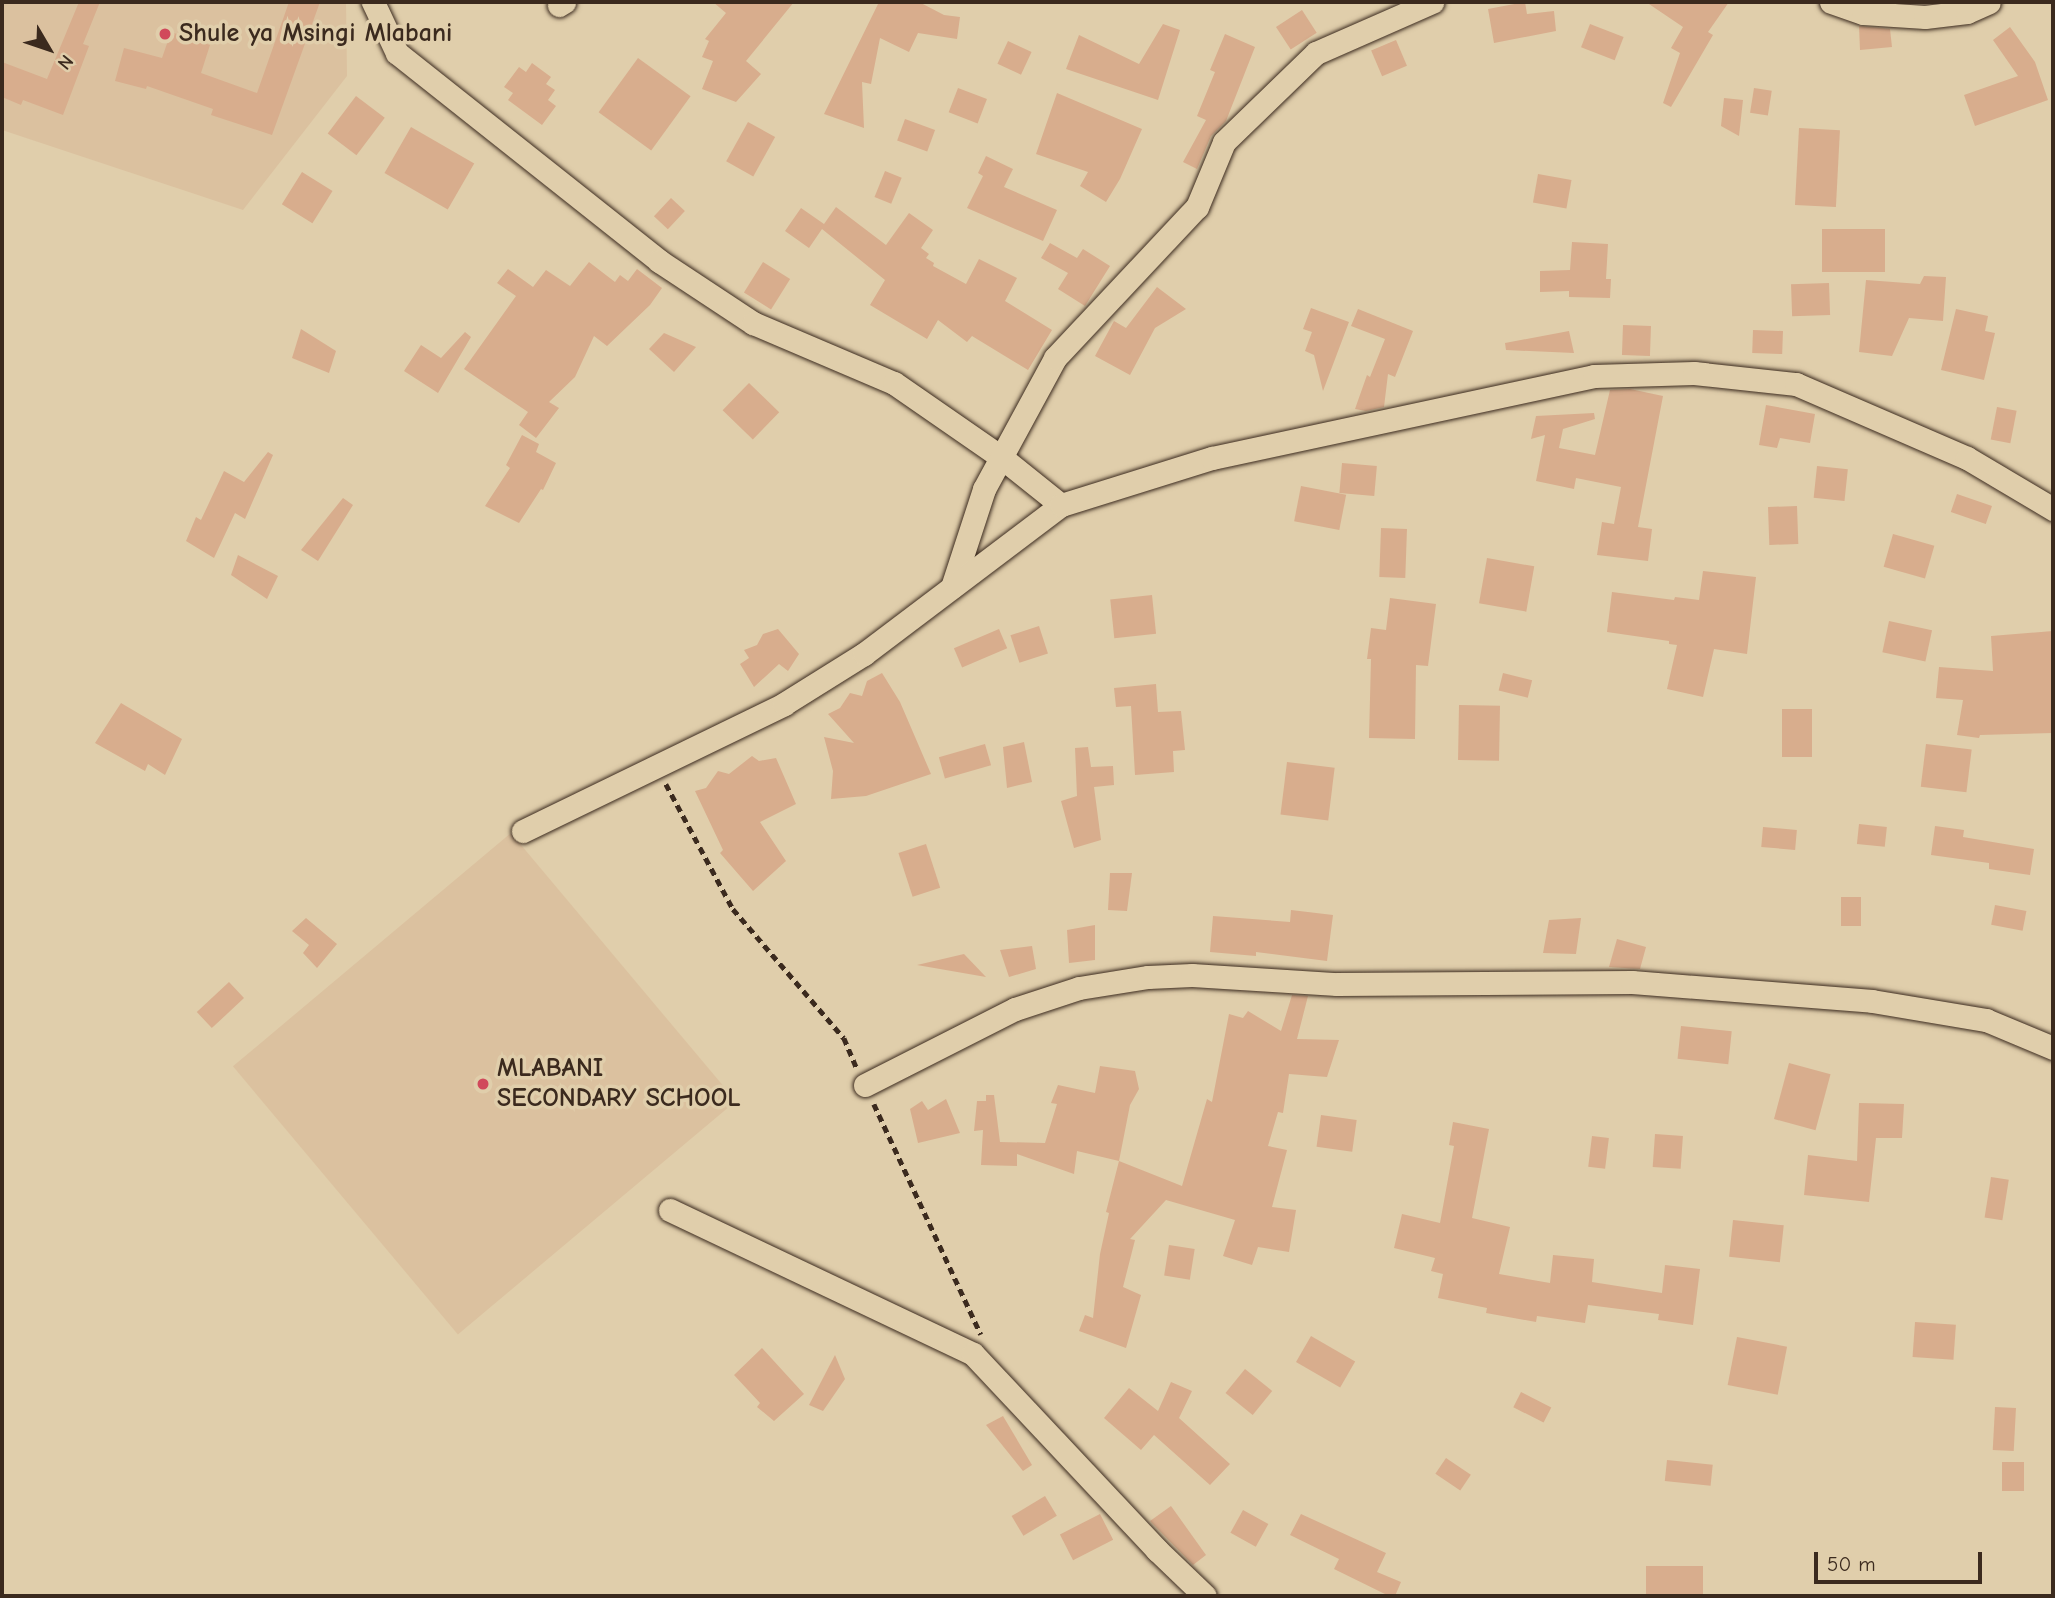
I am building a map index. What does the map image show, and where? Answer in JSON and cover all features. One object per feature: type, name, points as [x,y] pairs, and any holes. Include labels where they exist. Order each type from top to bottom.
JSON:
[{"type":"street","points":[[373,2],[397,53],[659,261],[753,323],[894,383],[1001,457],[1062,505]]},
{"type":"street","points":[[952,587],[984,489],[1055,358],[1197,207],[1224,142],[1316,53],[1432,2]]},
{"type":"street","points":[[1831,2],[1863,13],[1925,17],[1967,12],[1989,2]]},
{"type":"street","points":[[523,831],[784,704],[864,654],[1062,505],[1212,458],[1594,376],[1694,373],[1796,384],[1967,458],[2053,509]]},
{"type":"street","points":[[864,1085],[1015,1009],[1079,988],[1192,975],[1337,984],[1632,982],[1872,1001],[1986,1020],[2053,1048]]},
{"type":"street","points":[[670,1210],[973,1354],[1157,1550],[1205,1596]]},
{"type":"path","points":[[657,768],[733,909],[845,1038],[864,1085],[984,1342]]},
{"type":"shaded area","points":[[2,2],[346,2],[347,76],[243,210],[2,130]]},
{"type":"shaded area","name":"MLABANI SECONDARY SCHOOL","points":[[511,833],[736,1101],[458,1334],[233,1066]]},
{"type":"building","points":[[79,2],[100,2],[83,44],[89,46],[63,115],[23,100],[21,105],[2,97],[2,62],[47,79]]},
{"type":"building","points":[[289,2],[320,2],[272,135],[211,115],[213,109],[147,86],[146,89],[115,81],[124,48],[162,58],[171,32],[210,45],[201,73],[257,93]]},
{"type":"building","points":[[713,2],[794,2],[746,61],[761,74],[736,102],[702,89],[713,61],[702,57],[709,41],[705,39],[726,13]]},
{"type":"building","points":[[879,2],[919,2],[944,15],[960,17],[957,39],[918,33],[909,52],[880,38],[871,84],[862,82],[864,128],[824,114]]},
{"type":"building","points":[[1525,2],[1527,14],[1554,11],[1556,31],[1494,43],[1488,9]]},
{"type":"building","points":[[1646,2],[1729,2],[1708,32],[1713,35],[1671,107],[1663,103],[1680,53],[1671,48],[1683,27]]},
{"type":"building","points":[[1302,10],[1317,33],[1291,50],[1276,27]]},
{"type":"building","points":[[1163,24],[1180,30],[1158,100],[1066,69],[1079,35],[1139,64]]},
{"type":"building","points":[[1590,24],[1624,37],[1615,60],[1581,47]]},
{"type":"building","points":[[1859,26],[1890,29],[1892,47],[1860,50]]},
{"type":"building","points":[[2010,27],[2035,62],[2048,100],[1975,126],[1964,95],[2018,76],[1993,40]]},
{"type":"building","points":[[1225,34],[1255,47],[1226,121],[1211,136],[1197,169],[1183,162],[1206,120],[1197,116],[1215,72],[1210,70]]},
{"type":"building","points":[[1396,40],[1407,66],[1382,76],[1371,51]]},
{"type":"building","points":[[1008,41],[1032,52],[1021,75],[997,64]]},
{"type":"building","points":[[638,58],[691,96],[651,150],[599,112]]},
{"type":"building","points":[[532,63],[551,77],[546,84],[555,90],[548,100],[556,106],[542,125],[508,100],[513,93],[504,87],[519,67],[526,72]]},
{"type":"building","points":[[958,88],[987,99],[978,123],[949,112]]},
{"type":"building","points":[[1754,88],[1772,91],[1768,116],[1750,113]]},
{"type":"building","points":[[1057,93],[1142,129],[1120,179],[1106,202],[1080,186],[1088,172],[1036,154]]},
{"type":"building","points":[[356,96],[385,118],[356,155],[328,134]]},
{"type":"building","points":[[1724,98],[1743,100],[1739,136],[1721,126]]},
{"type":"building","points":[[905,119],[935,130],[927,152],[897,141]]},
{"type":"building","points":[[748,122],[775,137],[753,176],[726,161]]},
{"type":"building","points":[[411,127],[474,164],[448,209],[384,173]]},
{"type":"building","points":[[1799,128],[1840,130],[1836,207],[1795,205]]},
{"type":"building","points":[[986,156],[1013,169],[1004,187],[1057,210],[1043,241],[967,208],[983,176],[978,173]]},
{"type":"building","points":[[885,171],[902,178],[891,204],[875,197]]},
{"type":"building","points":[[302,172],[333,191],[312,223],[282,204]]},
{"type":"building","points":[[1538,174],[1571,180],[1566,208],[1533,203]]},
{"type":"building","points":[[671,198],[685,211],[668,229],[654,216]]},
{"type":"building","points":[[836,207],[886,245],[909,213],[933,230],[921,248],[929,254],[926,258],[934,263],[933,266],[966,284],[979,259],[1017,278],[1005,301],[1052,330],[1028,370],[972,336],[967,342],[938,320],[927,339],[870,305],[885,280],[822,229],[809,248],[785,231],[801,208],[824,224]]},
{"type":"building","points":[[1822,229],[1885,229],[1885,272],[1822,272]]},
{"type":"building","points":[[1572,242],[1608,244],[1606,279],[1611,279],[1610,298],[1569,297],[1569,291],[1540,292],[1540,271],[1570,270]]},
{"type":"building","points":[[1050,243],[1077,258],[1083,249],[1110,266],[1085,306],[1058,289],[1068,273],[1041,258]]},
{"type":"building","points":[[589,262],[615,282],[620,275],[628,281],[637,269],[662,288],[650,305],[607,346],[594,336],[575,377],[549,402],[559,408],[536,438],[519,425],[528,412],[464,369],[516,296],[497,283],[508,269],[533,287],[546,270],[570,286]]},
{"type":"building","points":[[763,262],[790,279],[771,309],[744,293]]},
{"type":"building","points":[[1924,276],[1946,277],[1943,321],[1909,318],[1892,356],[1859,352],[1866,280],[1920,284]]},
{"type":"building","points":[[1829,283],[1830,315],[1792,316],[1791,284]]},
{"type":"building","points":[[1157,287],[1186,309],[1155,328],[1130,375],[1095,356],[1114,321],[1126,328]]},
{"type":"building","points":[[1311,308],[1349,322],[1323,391],[1314,355],[1305,351],[1312,332],[1303,329]]},
{"type":"building","points":[[1358,309],[1413,331],[1395,377],[1388,374],[1384,407],[1366,411],[1355,409],[1367,375],[1370,377],[1385,339],[1351,326]]},
{"type":"building","points":[[1956,309],[1988,316],[1985,331],[1995,333],[1984,380],[1941,370]]},
{"type":"building","points":[[1623,325],[1651,326],[1650,356],[1622,355]]},
{"type":"building","points":[[301,329],[336,351],[329,373],[292,358]]},
{"type":"building","points":[[1753,330],[1783,331],[1782,354],[1752,353]]},
{"type":"building","points":[[1569,331],[1574,353],[1506,350],[1505,343]]},
{"type":"building","points":[[465,332],[471,337],[438,393],[404,371],[421,345],[441,358]]},
{"type":"building","points":[[664,333],[696,347],[674,372],[649,349]]},
{"type":"building","points":[[749,383],[779,412],[753,440],[723,410]]},
{"type":"building","points":[[1630,389],[1663,396],[1638,527],[1652,529],[1648,561],[1597,555],[1602,522],[1614,524],[1621,487],[1576,478],[1574,489],[1536,481],[1545,435],[1531,439],[1536,416],[1594,413],[1595,419],[1563,429],[1559,448],[1595,455],[1610,390]]},
{"type":"building","points":[[1766,405],[1815,414],[1810,443],[1780,438],[1777,448],[1759,445]]},
{"type":"building","points":[[1997,407],[2017,411],[2010,443],[1991,439]]},
{"type":"building","points":[[522,435],[539,444],[536,452],[556,463],[543,490],[541,489],[519,523],[485,506],[510,468],[506,465]]},
{"type":"building","points":[[268,452],[273,455],[245,519],[235,513],[214,558],[186,541],[196,517],[201,520],[224,471],[244,482]]},
{"type":"building","points":[[1342,463],[1377,466],[1374,496],[1339,493]]},
{"type":"building","points":[[1817,466],[1848,469],[1844,501],[1814,498]]},
{"type":"building","points":[[1301,486],[1346,495],[1339,530],[1294,521]]},
{"type":"building","points":[[1957,494],[1992,506],[1986,524],[1951,512]]},
{"type":"building","points":[[343,498],[353,505],[318,561],[301,550]]},
{"type":"building","points":[[1797,506],[1798,544],[1769,545],[1768,507]]},
{"type":"building","points":[[1381,528],[1407,529],[1405,578],[1379,577]]},
{"type":"building","points":[[1893,534],[1934,546],[1925,579],[1884,567]]},
{"type":"building","points":[[238,555],[278,576],[267,599],[231,575]]},
{"type":"building","points":[[1487,558],[1534,566],[1526,612],[1479,603]]},
{"type":"building","points":[[1703,571],[1756,577],[1747,654],[1714,649],[1703,697],[1667,689],[1677,645],[1669,644],[1669,641],[1607,632],[1612,592],[1674,600],[1675,597],[1699,600]]},
{"type":"building","points":[[1152,595],[1156,634],[1114,638],[1110,599]]},
{"type":"building","points":[[1390,598],[1436,604],[1428,666],[1416,665],[1415,739],[1369,738],[1371,659],[1367,659],[1371,628],[1386,630]]},
{"type":"building","points":[[1889,621],[1932,630],[1925,661],[1882,652]]},
{"type":"building","points":[[1039,626],[1048,654],[1019,663],[1010,635]]},
{"type":"building","points":[[778,629],[799,654],[788,671],[779,664],[754,687],[740,664],[749,658],[744,650],[757,645],[763,634]]},
{"type":"building","points":[[999,629],[1007,648],[962,667],[954,648]]},
{"type":"building","points":[[2053,631],[2053,733],[1980,735],[1979,738],[1957,735],[1963,700],[1936,698],[1939,667],[1993,671],[1991,636]]},
{"type":"building","points":[[882,673],[900,702],[931,774],[866,796],[831,799],[833,771],[824,737],[854,743],[828,714],[840,708],[850,693],[862,696],[867,681]]},
{"type":"building","points":[[1503,673],[1532,680],[1528,698],[1499,690]]},
{"type":"building","points":[[1156,684],[1158,712],[1181,711],[1185,750],[1173,751],[1174,772],[1135,775],[1131,706],[1116,707],[1114,688]]},
{"type":"building","points":[[121,703],[182,739],[165,775],[148,764],[145,771],[95,743]]},
{"type":"building","points":[[1459,705],[1500,706],[1499,761],[1458,760]]},
{"type":"building","points":[[1782,709],[1812,709],[1812,757],[1782,757]]},
{"type":"building","points":[[1024,742],[1032,782],[1007,788],[1003,747]]},
{"type":"building","points":[[985,744],[991,765],[945,778],[939,757]]},
{"type":"building","points":[[1926,744],[1972,750],[1966,792],[1921,787]]},
{"type":"building","points":[[1088,747],[1091,767],[1113,766],[1114,785],[1094,787],[1101,840],[1074,848],[1061,801],[1077,796],[1075,748]]},
{"type":"building","points":[[752,756],[759,761],[776,758],[796,804],[760,822],[786,861],[753,891],[720,853],[723,850],[695,791],[706,788],[718,771],[729,774]]},
{"type":"building","points":[[1287,762],[1335,768],[1328,820],[1281,815]]},
{"type":"building","points":[[1859,824],[1887,827],[1885,847],[1857,844]]},
{"type":"building","points":[[1935,826],[1964,830],[1963,837],[2034,849],[2030,875],[1989,869],[1989,863],[1931,855]]},
{"type":"building","points":[[1763,827],[1797,830],[1795,850],[1761,847]]},
{"type":"building","points":[[926,844],[940,888],[913,897],[898,853]]},
{"type":"building","points":[[1110,873],[1132,873],[1127,911],[1108,910]]},
{"type":"building","points":[[1841,897],[1861,897],[1861,926],[1841,926]]},
{"type":"building","points":[[1995,905],[2026,911],[2023,931],[1991,925]]},
{"type":"building","points":[[1291,910],[1333,915],[1327,961],[1256,952],[1256,956],[1210,952],[1213,916],[1290,922]]},
{"type":"building","points":[[306,918],[337,944],[317,968],[303,953],[309,945],[292,931]]},
{"type":"building","points":[[1581,918],[1576,954],[1543,953],[1549,920]]},
{"type":"building","points":[[1095,925],[1095,960],[1069,963],[1067,930]]},
{"type":"building","points":[[1617,939],[1646,947],[1640,969],[1609,967]]},
{"type":"building","points":[[1032,946],[1036,969],[1009,977],[1000,950]]},
{"type":"building","points":[[964,954],[986,977],[917,965]]},
{"type":"building","points":[[229,982],[244,998],[212,1028],[197,1012]]},
{"type":"building","points":[[1292,995],[1308,996],[1297,1039],[1339,1040],[1327,1077],[1289,1074],[1283,1113],[1278,1112],[1268,1146],[1287,1150],[1272,1207],[1296,1210],[1289,1252],[1258,1247],[1252,1265],[1223,1256],[1235,1220],[1166,1200],[1130,1239],[1135,1240],[1123,1287],[1141,1295],[1126,1348],[1079,1331],[1085,1315],[1093,1318],[1100,1254],[1109,1213],[1106,1212],[1119,1161],[1182,1186],[1207,1099],[1212,1102],[1229,1014],[1243,1018],[1248,1011],[1281,1031]]},
{"type":"building","points":[[1681,1026],[1732,1031],[1728,1064],[1678,1059]]},
{"type":"building","points":[[1789,1063],[1831,1074],[1816,1130],[1774,1119]]},
{"type":"building","points":[[1100,1066],[1135,1071],[1139,1089],[1130,1105],[1119,1161],[1077,1151],[1074,1174],[1017,1154],[1017,1166],[981,1165],[983,1130],[974,1131],[977,1101],[986,1101],[986,1095],[994,1095],[1000,1142],[1045,1143],[1057,1104],[1051,1103],[1058,1085],[1095,1093]]},
{"type":"building","points":[[946,1099],[960,1133],[918,1143],[910,1109],[922,1101],[928,1110]]},
{"type":"building","points":[[1859,1103],[1904,1104],[1902,1138],[1876,1138],[1869,1202],[1804,1195],[1808,1155],[1857,1161]]},
{"type":"building","points":[[1321,1115],[1357,1120],[1352,1152],[1317,1147]]},
{"type":"building","points":[[1453,1122],[1489,1129],[1472,1218],[1510,1227],[1499,1274],[1550,1283],[1553,1255],[1594,1259],[1592,1282],[1662,1293],[1665,1265],[1700,1269],[1693,1325],[1658,1320],[1659,1314],[1588,1305],[1585,1323],[1537,1316],[1536,1322],[1486,1313],[1487,1308],[1438,1298],[1443,1274],[1431,1271],[1435,1258],[1394,1248],[1402,1214],[1440,1223],[1454,1146],[1449,1145]]},
{"type":"building","points":[[1655,1134],[1683,1136],[1681,1169],[1653,1167]]},
{"type":"building","points":[[1592,1136],[1609,1138],[1605,1169],[1588,1167]]},
{"type":"building","points":[[1991,1177],[2009,1180],[2002,1220],[1985,1217]]},
{"type":"building","points":[[1733,1220],[1784,1225],[1780,1262],[1729,1257]]},
{"type":"building","points":[[1169,1245],[1195,1249],[1190,1280],[1164,1276]]},
{"type":"building","points":[[1915,1322],[1956,1325],[1953,1360],[1913,1357]]},
{"type":"building","points":[[1311,1336],[1355,1362],[1340,1387],[1296,1362]]},
{"type":"building","points":[[1737,1337],[1787,1347],[1778,1395],[1728,1385]]},
{"type":"building","points":[[762,1348],[804,1394],[774,1421],[757,1407],[760,1403],[734,1375]]},
{"type":"building","points":[[835,1355],[845,1379],[823,1411],[809,1405]]},
{"type":"building","points":[[1245,1369],[1272,1391],[1253,1415],[1225,1393]]},
{"type":"building","points":[[1171,1382],[1192,1391],[1179,1418],[1230,1464],[1210,1485],[1154,1435],[1141,1450],[1104,1418],[1129,1388],[1158,1411]]},
{"type":"building","points":[[1521,1392],[1551,1407],[1544,1423],[1513,1407]]},
{"type":"building","points":[[1995,1407],[2016,1408],[2014,1451],[1993,1450]]},
{"type":"building","points":[[1003,1416],[1032,1465],[1023,1471],[986,1425]]},
{"type":"building","points":[[1446,1458],[1471,1475],[1460,1491],[1435,1474]]},
{"type":"building","points":[[1667,1460],[1713,1465],[1711,1486],[1665,1481]]},
{"type":"building","points":[[2002,1462],[2024,1462],[2024,1491],[2002,1491]]},
{"type":"building","points":[[1045,1496],[1057,1516],[1023,1536],[1012,1516]]},
{"type":"building","points":[[1171,1506],[1206,1555],[1193,1565],[1150,1521]]},
{"type":"building","points":[[1243,1510],[1268,1524],[1256,1547],[1230,1533]]},
{"type":"building","points":[[1100,1514],[1113,1540],[1073,1560],[1060,1534]]},
{"type":"building","points":[[1301,1514],[1386,1553],[1377,1572],[1401,1582],[1395,1596],[1389,1596],[1334,1569],[1339,1559],[1290,1535]]},
{"type":"building","points":[[1646,1566],[1703,1566],[1703,1596],[1646,1596]]},
{"type":"place","name":"Shule ya Msingi Mlabani","points":[[165,34]]},
{"type":"place","name":"MLABANI SECONDARY SCHOOL","points":[[483,1084]]}]
